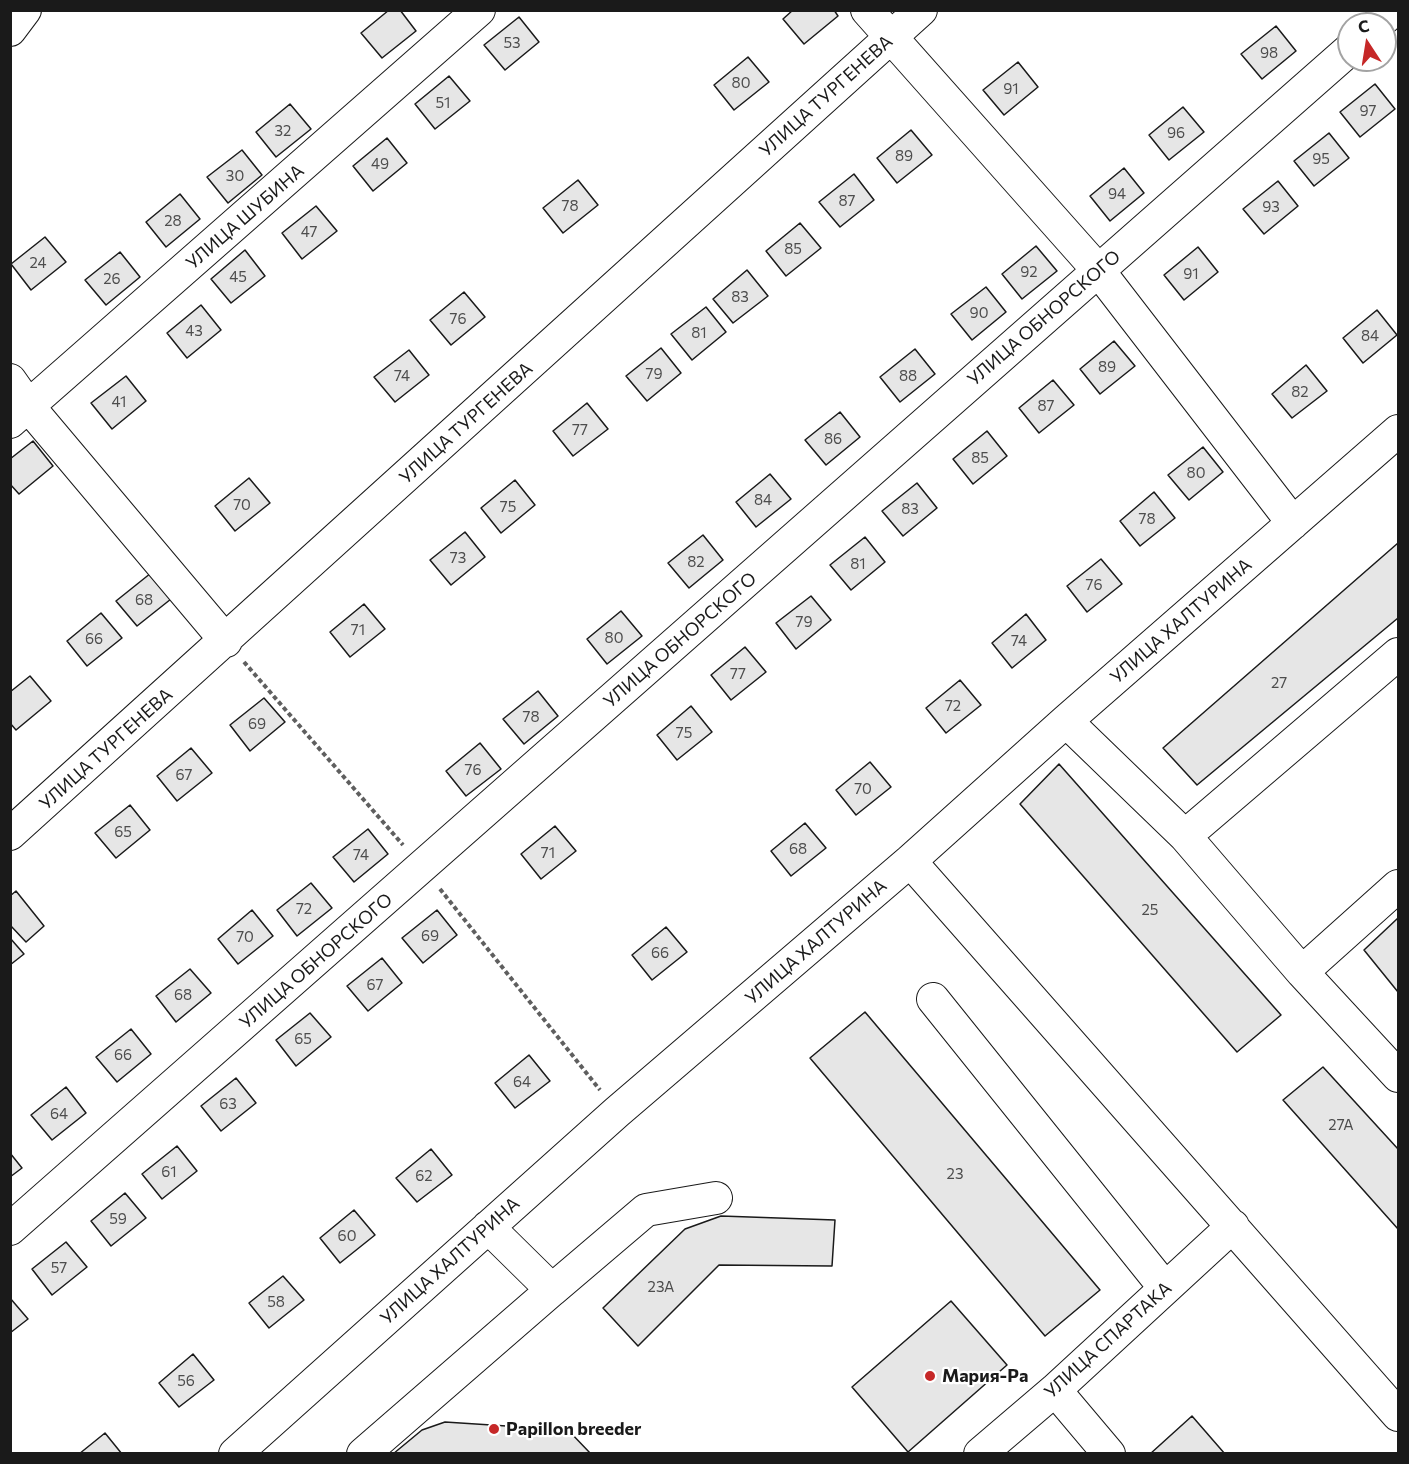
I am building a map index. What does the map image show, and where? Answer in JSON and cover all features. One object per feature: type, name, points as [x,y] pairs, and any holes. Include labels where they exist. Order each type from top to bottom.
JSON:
[{"type":"street","points":[[10,30],[24,10]]},
{"type":"street","name":"УЛИЦА ШУБИНА","points":[[20,415],[479,10]]},
{"type":"street","points":[[867,10],[1098,270],[1293,523]]},
{"type":"street","name":"УЛИЦА ТУРГЕНЕВА","points":[[10,834],[921,10]]},
{"type":"street","name":"УЛИЦА ОБНОРСКОГО","points":[[10,1229],[1337,61]]},
{"type":"street","points":[[10,380],[20,415],[226,641]]},
{"type":"street","name":"УЛИЦА ХАЛТУРИНА","points":[[235,1454],[617,1112],[910,861],[1066,721],[1398,431]]},
{"type":"street","points":[[1185,836],[1398,654]]},
{"type":"street","points":[[1066,721],[1185,836],[1302,972],[1398,1076]]},
{"type":"street","points":[[910,861],[1398,1415]]},
{"type":"street","points":[[1302,972],[1398,886]]},
{"type":"street","points":[[933,999],[1165,1288]]},
{"type":"street","points":[[363,1454],[646,1210],[716,1198]]},
{"type":"street","name":"УЛИЦА СПАРТАКА","points":[[980,1454],[1054,1390],[1233,1226]]},
{"type":"street","points":[[488,1227],[552,1290]]},
{"type":"street","points":[[1054,1390],[1109,1454]]},
{"type":"building","points":[[389,10],[400,10],[416,31],[382,58],[361,33]]},
{"type":"building","points":[[793,10],[834,10],[838,16],[804,44],[783,19]]},
{"type":"building","points":[[519,17],[539,42],[505,70],[484,45]]},
{"type":"building","points":[[1276,26],[1296,51],[1262,79],[1241,54]]},
{"type":"building","points":[[748,57],[769,82],[734,110],[714,85]]},
{"type":"building","points":[[1018,62],[1038,87],[1004,115],[983,90]]},
{"type":"building","points":[[449,76],[470,101],[435,129],[415,104]]},
{"type":"building","points":[[1375,84],[1395,109],[1360,137],[1340,112]]},
{"type":"building","points":[[290,104],[311,129],[276,157],[256,132]]},
{"type":"building","points":[[1183,107],[1204,132],[1169,160],[1149,135]]},
{"type":"building","points":[[911,130],[932,155],[897,183],[877,158]]},
{"type":"building","points":[[1329,133],[1349,158],[1314,186],[1294,161]]},
{"type":"building","points":[[387,138],[407,163],[373,191],[353,166]]},
{"type":"building","points":[[242,150],[262,175],[228,203],[207,177]]},
{"type":"building","points":[[1124,168],[1144,193],[1110,221],[1090,196]]},
{"type":"building","points":[[854,174],[874,200],[840,227],[819,202]]},
{"type":"building","points":[[578,180],[598,205],[563,233],[543,208]]},
{"type":"building","points":[[1278,181],[1298,206],[1264,234],[1243,209]]},
{"type":"building","points":[[180,194],[200,219],[166,247],[146,222]]},
{"type":"building","points":[[316,206],[337,231],[302,259],[282,233]]},
{"type":"building","points":[[800,223],[821,248],[786,276],[766,251]]},
{"type":"building","points":[[45,237],[66,262],[31,290],[11,264]]},
{"type":"building","points":[[1036,246],[1057,271],[1022,299],[1002,274]]},
{"type":"building","points":[[1198,247],[1218,272],[1184,300],[1164,275]]},
{"type":"building","points":[[245,250],[265,276],[231,303],[211,279]]},
{"type":"building","points":[[120,252],[140,277],[106,305],[85,280]]},
{"type":"building","points":[[747,270],[768,296],[733,323],[713,299]]},
{"type":"building","points":[[986,287],[1006,312],[972,340],[951,314]]},
{"type":"building","points":[[464,292],[485,317],[451,345],[430,320]]},
{"type":"building","points":[[201,305],[221,330],[187,358],[167,333]]},
{"type":"building","points":[[706,307],[726,332],[692,360],[671,334]]},
{"type":"building","points":[[1377,310],[1397,335],[1363,363],[1343,338]]},
{"type":"building","points":[[1114,341],[1135,366],[1100,394],[1080,369]]},
{"type":"building","points":[[661,348],[681,373],[647,401],[626,376]]},
{"type":"building","points":[[915,349],[935,374],[900,402],[880,377]]},
{"type":"building","points":[[409,350],[429,375],[395,402],[374,377]]},
{"type":"building","points":[[1306,365],[1327,391],[1292,418],[1272,394]]},
{"type":"building","points":[[126,376],[146,401],[112,429],[91,403]]},
{"type":"building","points":[[1053,380],[1074,405],[1039,433],[1019,408]]},
{"type":"building","points":[[587,403],[608,429],[573,456],[553,431]]},
{"type":"building","points":[[840,412],[860,437],[826,465],[805,440]]},
{"type":"building","points":[[987,431],[1007,456],[973,484],[953,459]]},
{"type":"building","points":[[33,441],[53,466],[19,494],[10,484],[10,459]]},
{"type":"building","points":[[1203,447],[1223,472],[1189,500],[1168,475]]},
{"type":"building","points":[[770,474],[791,499],[756,527],[736,502]]},
{"type":"building","points":[[249,478],[270,503],[235,531],[215,506]]},
{"type":"building","points":[[515,480],[535,505],[501,533],[481,508]]},
{"type":"building","points":[[917,483],[937,508],[903,536],[882,511]]},
{"type":"building","points":[[1154,492],[1175,518],[1140,546],[1120,521]]},
{"type":"building","points":[[465,532],[485,557],[451,585],[430,560]]},
{"type":"building","points":[[703,535],[723,560],[689,588],[668,563]]},
{"type":"building","points":[[865,537],[885,562],[851,590],[830,565]]},
{"type":"building","points":[[1398,543],[1398,618],[1197,785],[1163,748]]},
{"type":"building","points":[[1101,559],[1122,584],[1087,612],[1067,586]]},
{"type":"building","points":[[151,573],[171,599],[137,626],[116,601]]},
{"type":"building","points":[[811,596],[831,620],[796,649],[776,623]]},
{"type":"building","points":[[364,604],[385,629],[350,657],[330,632]]},
{"type":"building","points":[[621,611],[642,636],[607,664],[587,639]]},
{"type":"building","points":[[101,613],[122,638],[87,666],[67,641]]},
{"type":"building","points":[[1026,614],[1046,640],[1012,668],[992,643]]},
{"type":"building","points":[[745,647],[766,672],[731,700],[711,675]]},
{"type":"building","points":[[30,676],[51,701],[16,730],[10,723],[10,692]]},
{"type":"building","points":[[960,680],[981,705],[946,733],[926,708]]},
{"type":"building","points":[[538,691],[558,716],[524,744],[503,719]]},
{"type":"building","points":[[264,698],[285,722],[250,751],[230,725]]},
{"type":"building","points":[[691,706],[712,732],[677,760],[657,735]]},
{"type":"building","points":[[480,743],[501,769],[466,796],[446,771]]},
{"type":"building","points":[[191,748],[212,773],[177,801],[157,776]]},
{"type":"building","points":[[870,762],[891,787],[856,815],[836,790]]},
{"type":"building","points":[[1059,764],[1281,1015],[1237,1052],[1020,804]]},
{"type":"building","points":[[130,805],[150,830],[116,858],[95,833]]},
{"type":"building","points":[[805,823],[826,848],[791,876],[771,851]]},
{"type":"building","points":[[555,826],[576,851],[541,879],[521,854]]},
{"type":"building","points":[[368,829],[388,854],[354,882],[333,857]]},
{"type":"building","points":[[311,883],[332,908],[297,936],[277,910]]},
{"type":"building","points":[[16,891],[44,926],[26,942],[10,925],[10,896]]},
{"type":"building","points":[[252,910],[273,936],[238,964],[218,939]]},
{"type":"building","points":[[437,910],[457,935],[423,963],[402,938]]},
{"type":"building","points":[[1398,918],[1398,992],[1364,950]]},
{"type":"building","points":[[666,927],[687,952],[652,980],[632,955]]},
{"type":"building","points":[[10,938],[24,954],[10,965]]},
{"type":"building","points":[[382,958],[402,983],[368,1011],[347,986]]},
{"type":"building","points":[[190,969],[211,993],[176,1022],[156,996]]},
{"type":"building","points":[[865,1012],[1100,1290],[1045,1336],[810,1058]]},
{"type":"building","points":[[310,1013],[331,1037],[296,1066],[276,1040]]},
{"type":"building","points":[[131,1029],[151,1054],[117,1082],[96,1057]]},
{"type":"building","points":[[529,1055],[550,1081],[515,1108],[495,1083]]},
{"type":"building","points":[[1323,1067],[1398,1149],[1398,1229],[1283,1100]]},
{"type":"building","points":[[236,1078],[256,1103],[221,1131],[201,1106]]},
{"type":"building","points":[[66,1087],[86,1113],[52,1140],[31,1115]]},
{"type":"building","points":[[177,1146],[197,1171],[162,1199],[142,1174]]},
{"type":"building","points":[[431,1149],[452,1175],[417,1202],[396,1178]]},
{"type":"building","points":[[10,1153],[22,1168],[10,1177]]},
{"type":"building","points":[[125,1193],[146,1218],[111,1246],[91,1221]]},
{"type":"building","points":[[354,1210],[375,1235],[340,1263],[320,1238]]},
{"type":"building","points":[[721,1216],[835,1220],[832,1266],[719,1265],[638,1346],[603,1308],[685,1229]]},
{"type":"building","points":[[66,1242],[87,1267],[52,1295],[32,1269]]},
{"type":"building","points":[[283,1276],[304,1300],[269,1328],[249,1303]]},
{"type":"building","points":[[10,1298],[28,1319],[10,1333]]},
{"type":"building","name":"Мария-Ра","points":[[951,1301],[1007,1365],[908,1452],[852,1387]]},
{"type":"building","points":[[193,1354],[214,1380],[179,1407],[159,1383]]},
{"type":"building","points":[[1192,1416],[1225,1454],[1150,1454]]},
{"type":"building","points":[[445,1422],[568,1430],[591,1454],[393,1454],[422,1430]]},
{"type":"building","points":[[105,1433],[122,1454],[79,1454]]},
{"type":"place","name":"Мария-Ра","points":[[930,1376]]},
{"type":"place","name":"Papillon breeder","points":[[494,1429]]}]
